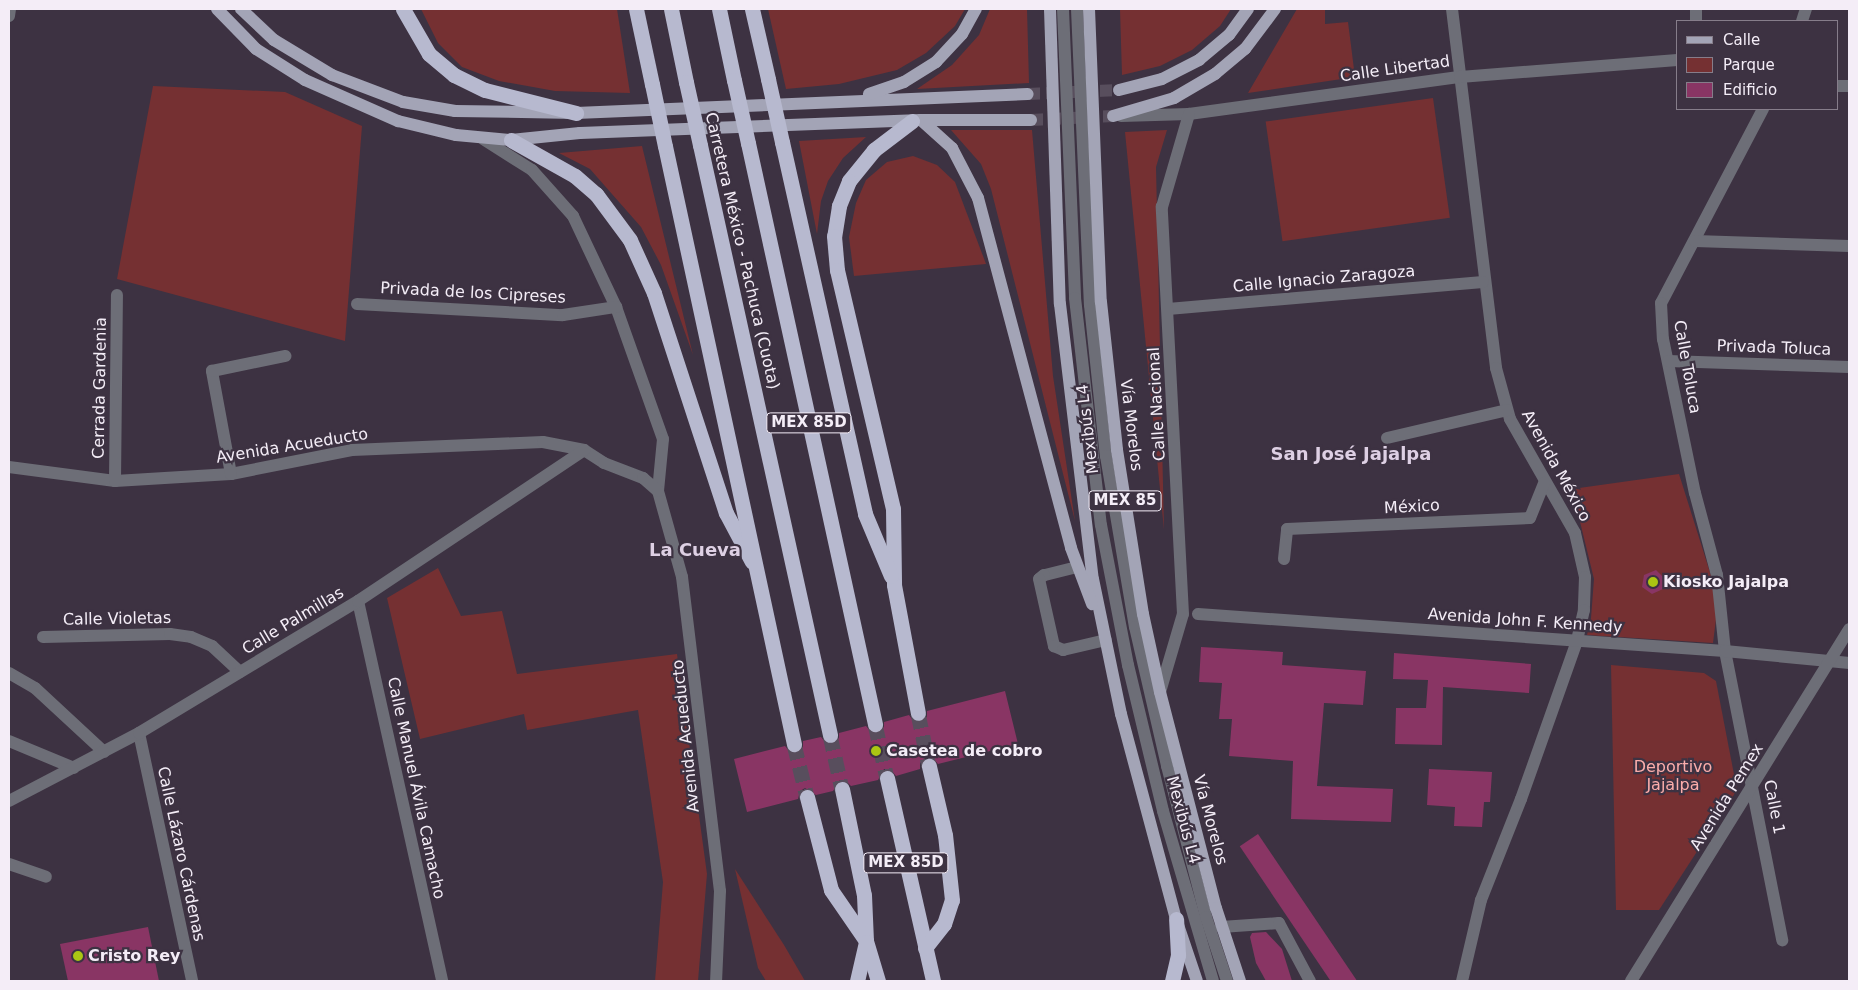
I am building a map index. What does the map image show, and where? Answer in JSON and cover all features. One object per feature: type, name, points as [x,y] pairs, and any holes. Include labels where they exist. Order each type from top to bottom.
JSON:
[{"type":"highway","points":[[403,9],[429,54],[454,75],[486,90],[576,113]]},
{"type":"highway","points":[[636,9],[758,569],[794,744]]},
{"type":"highway","name":"Carretera México - Pachuca (Cuota)","points":[[671,9],[830,735]]},
{"type":"highway","name":"Carretera México - Pachuca (Cuota)","points":[[719,9],[875,724]]},
{"type":"highway","points":[[752,9],[865,514],[894,585]]},
{"type":"highway","points":[[917,120],[874,150],[849,181],[839,206],[834,236],[837,270],[893,509],[894,585],[918,713]]},
{"type":"highway","points":[[511,140],[575,176],[596,194],[630,240],[654,293],[726,513],[758,569]]},
{"type":"highway","points":[[929,766],[945,835],[952,900],[944,924],[925,948],[945,981]]},
{"type":"highway","name":"MEX 85D","points":[[887,778],[933,981]]},
{"type":"highway","name":"MEX 85D","points":[[842,788],[864,895],[866,941],[878,981]]},
{"type":"highway","points":[[807,797],[831,890],[866,941],[857,981]]},
{"type":"highway","points":[[1172,981],[1178,955],[1176,919]]},
{"type":"main road","points":[[217,9],[241,36],[272,61],[340,98],[427,129],[484,139],[511,140],[580,133],[917,120],[1031,120]]},
{"type":"main road","points":[[241,9],[274,40],[314,65],[394,99],[455,111],[576,113],[841,100],[1028,94]]},
{"type":"main road","points":[[841,100],[884,90],[921,73],[950,49],[976,9]]},
{"type":"main road","name":"MEX 85","points":[[1050,9],[1060,304],[1093,579],[1121,714],[1176,919],[1197,981]]},
{"type":"main road","name":"Vía Morelos","points":[[1089,9],[1102,312],[1117,450],[1143,614],[1160,692],[1222,927],[1240,981]]},
{"type":"main road","points":[[1119,90],[1162,80],[1199,60],[1229,35],[1248,9]]},
{"type":"main road","points":[[1116,116],[1174,98],[1215,74],[1245,49],[1275,9]]},
{"type":"main road","points":[[917,120],[952,148],[978,198],[1077,567],[1102,621]]},
{"type":"street","points":[[9,16],[10,9]]},
{"type":"street","name":"Mexibús L4","points":[[1063,9],[1075,298],[1101,525],[1128,665],[1160,802],[1213,981]]},
{"type":"street","name":"Mexibús L4","points":[[1077,9],[1090,305],[1106,456],[1135,627],[1158,729],[1206,917],[1227,981]]},
{"type":"street","name":"Avenida México","points":[[1452,9],[1483,282],[1496,368],[1507,410],[1544,483],[1575,533],[1586,577],[1584,610],[1576,641],[1521,799],[1481,900],[1462,981]]},
{"type":"street","name":"Calle Libertad","points":[[1116,116],[1189,114],[1460,77],[1676,60]]},
{"type":"street","name":"Calle Toluca","points":[[1725,651],[1717,575],[1695,493],[1668,361],[1661,303],[1762,110]]},
{"type":"street","name":"Calle Nacional","points":[[1160,692],[1183,614],[1162,207],[1189,114]]},
{"type":"street","name":"Avenida Acueducto","points":[[484,139],[532,170],[563,202],[584,236],[616,308],[663,439],[658,491],[682,577],[696,674],[720,891],[716,981]]},
{"type":"street","points":[[1694,241],[1849,246]]},
{"type":"street","name":"Calle Ignacio Zaragoza","points":[[1168,309],[1483,282]]},
{"type":"street","name":"Cerrada Gardenia","points":[[115,481],[117,295]]},
{"type":"street","name":"Privada de los Cipreses","points":[[358,304],[563,315],[616,308]]},
{"type":"street","points":[[232,474],[212,372],[285,356]]},
{"type":"street","name":"Privada Toluca","points":[[1668,361],[1849,367]]},
{"type":"street","points":[[1387,438],[1507,410]]},
{"type":"street","name":"Avenida Acueducto","points":[[9,467],[115,481],[232,474],[352,450],[543,442],[584,450],[604,463],[642,478],[658,491]]},
{"type":"street","name":"Calle Palmillas","points":[[9,801],[139,733],[358,601],[584,450]]},
{"type":"street","name":"México","points":[[1284,559],[1287,529],[1530,518],[1544,483]]},
{"type":"street","points":[[1077,567],[1039,579],[1054,646],[1063,650],[1106,640]]},
{"type":"street","name":"Calle Manuel Ávila Camacho","points":[[358,601],[442,981]]},
{"type":"street","name":"Avenida John F. Kennedy","points":[[1198,614],[1725,651],[1849,663]]},
{"type":"street","name":"Avenida Pemex","points":[[1631,981],[1754,786],[1849,629]]},
{"type":"street","name":"Calle Violetas","points":[[43,637],[170,634],[191,637],[212,646],[240,672]]},
{"type":"street","name":"Calle 1","points":[[1725,651],[1754,786],[1782,940]]},
{"type":"street","points":[[9,672],[35,688],[104,752]]},
{"type":"street","name":"Calle Lázaro Cárdenas","points":[[139,733],[192,981]]},
{"type":"street","points":[[9,741],[74,768]]},
{"type":"street","points":[[9,864],[46,877]]},
{"type":"street","points":[[1222,927],[1279,923],[1313,980]]},
{"type":"green space","points":[[421,9],[617,9],[630,93],[555,91],[499,81],[462,67],[438,43]]},
{"type":"green space","points":[[768,9],[965,9],[955,26],[926,53],[897,70],[839,84],[786,89]]},
{"type":"green space","points":[[990,9],[1027,9],[1029,83],[917,89],[952,65],[979,35]]},
{"type":"green space","points":[[1120,9],[1231,9],[1220,26],[1192,50],[1160,66],[1122,75]]},
{"type":"green space","points":[[1297,9],[1325,9],[1325,24],[1348,22],[1355,77],[1248,93]]},
{"type":"green space","points":[[153,86],[285,92],[362,126],[345,341],[117,279]]},
{"type":"green space","points":[[1433,98],[1450,218],[1282,241],[1266,122]]},
{"type":"green space","points":[[951,130],[1032,130],[1053,376],[1075,521],[991,189],[981,164]]},
{"type":"green space","points":[[1167,130],[1156,167],[1164,530],[1125,132]]},
{"type":"green space","points":[[866,137],[843,158],[828,181],[821,201],[817,234],[799,141]]},
{"type":"green space","points":[[642,146],[693,355],[661,265],[641,227],[590,169],[559,153]]},
{"type":"green space","points":[[913,156],[937,165],[955,182],[986,264],[854,276],[849,237],[856,203],[866,180],[887,162]]},
{"type":"green space","points":[[1679,474],[1713,582],[1716,619],[1713,643],[1587,635],[1591,618],[1594,579],[1572,489]]},
{"type":"green space","points":[[438,568],[461,616],[502,611],[517,674],[677,654],[707,874],[698,981],[655,981],[663,882],[638,710],[527,730],[524,714],[420,739],[387,598]]},
{"type":"green space","name":"Deportivo Jajalpa","points":[[1611,665],[1704,673],[1716,681],[1737,790],[1659,910],[1616,910]]},
{"type":"green space","points":[[735,869],[805,981],[766,981],[758,968]]},
{"type":"building","points":[[1656,570],[1664,578],[1663,589],[1652,594],[1642,587],[1644,575]]},
{"type":"building","points":[[1201,647],[1283,652],[1282,665],[1366,671],[1363,705],[1324,703],[1317,786],[1393,789],[1391,822],[1291,819],[1293,761],[1229,756],[1232,719],[1219,719],[1222,683],[1199,682]]},
{"type":"building","points":[[1394,653],[1531,664],[1529,693],[1443,687],[1442,745],[1395,744],[1396,708],[1426,708],[1428,680],[1393,679]]},
{"type":"building","name":"Casetea de cobro","points":[[1005,691],[1018,744],[938,764],[932,757],[926,757],[920,763],[920,769],[896,776],[890,769],[884,769],[878,780],[851,786],[845,780],[840,780],[833,791],[816,795],[805,788],[800,791],[798,799],[747,812],[734,759],[785,746],[791,753],[796,753],[803,747],[803,741],[821,737],[827,744],[832,744],[839,738],[839,733],[866,726],[872,733],[877,733],[884,727],[884,722],[909,715],[914,722],[920,722],[927,717],[927,711]]},
{"type":"building","points":[[1429,769],[1492,772],[1490,802],[1484,802],[1482,827],[1454,826],[1455,807],[1427,805]]},
{"type":"building","points":[[1258,834],[1357,981],[1331,981],[1240,846]]},
{"type":"building","name":"Cristo Rey","points":[[148,927],[159,981],[68,981],[60,944]]},
{"type":"building","points":[[1266,932],[1282,949],[1292,981],[1266,981],[1256,963],[1250,937],[1252,933]]},
{"type":"tunnel","points":[[1028,94],[1119,90]]},
{"type":"tunnel","points":[[1031,120],[1113,116]]},
{"type":"tunnel","points":[[918,713],[929,766]]},
{"type":"tunnel","points":[[875,724],[887,778]]},
{"type":"tunnel","points":[[830,735],[842,789]]},
{"type":"tunnel","points":[[794,744],[807,797]]},
{"type":"place","name":"Kiosko Jajalpa","points":[[1653,582]]},
{"type":"place","name":"Casetea de cobro","points":[[876,751]]},
{"type":"place","name":"Cristo Rey","points":[[78,956]]},
{"type":"district","name":"San José Jajalpa","points":[[1351,454]]},
{"type":"district","name":"La Cueva","points":[[695,550]]}]
